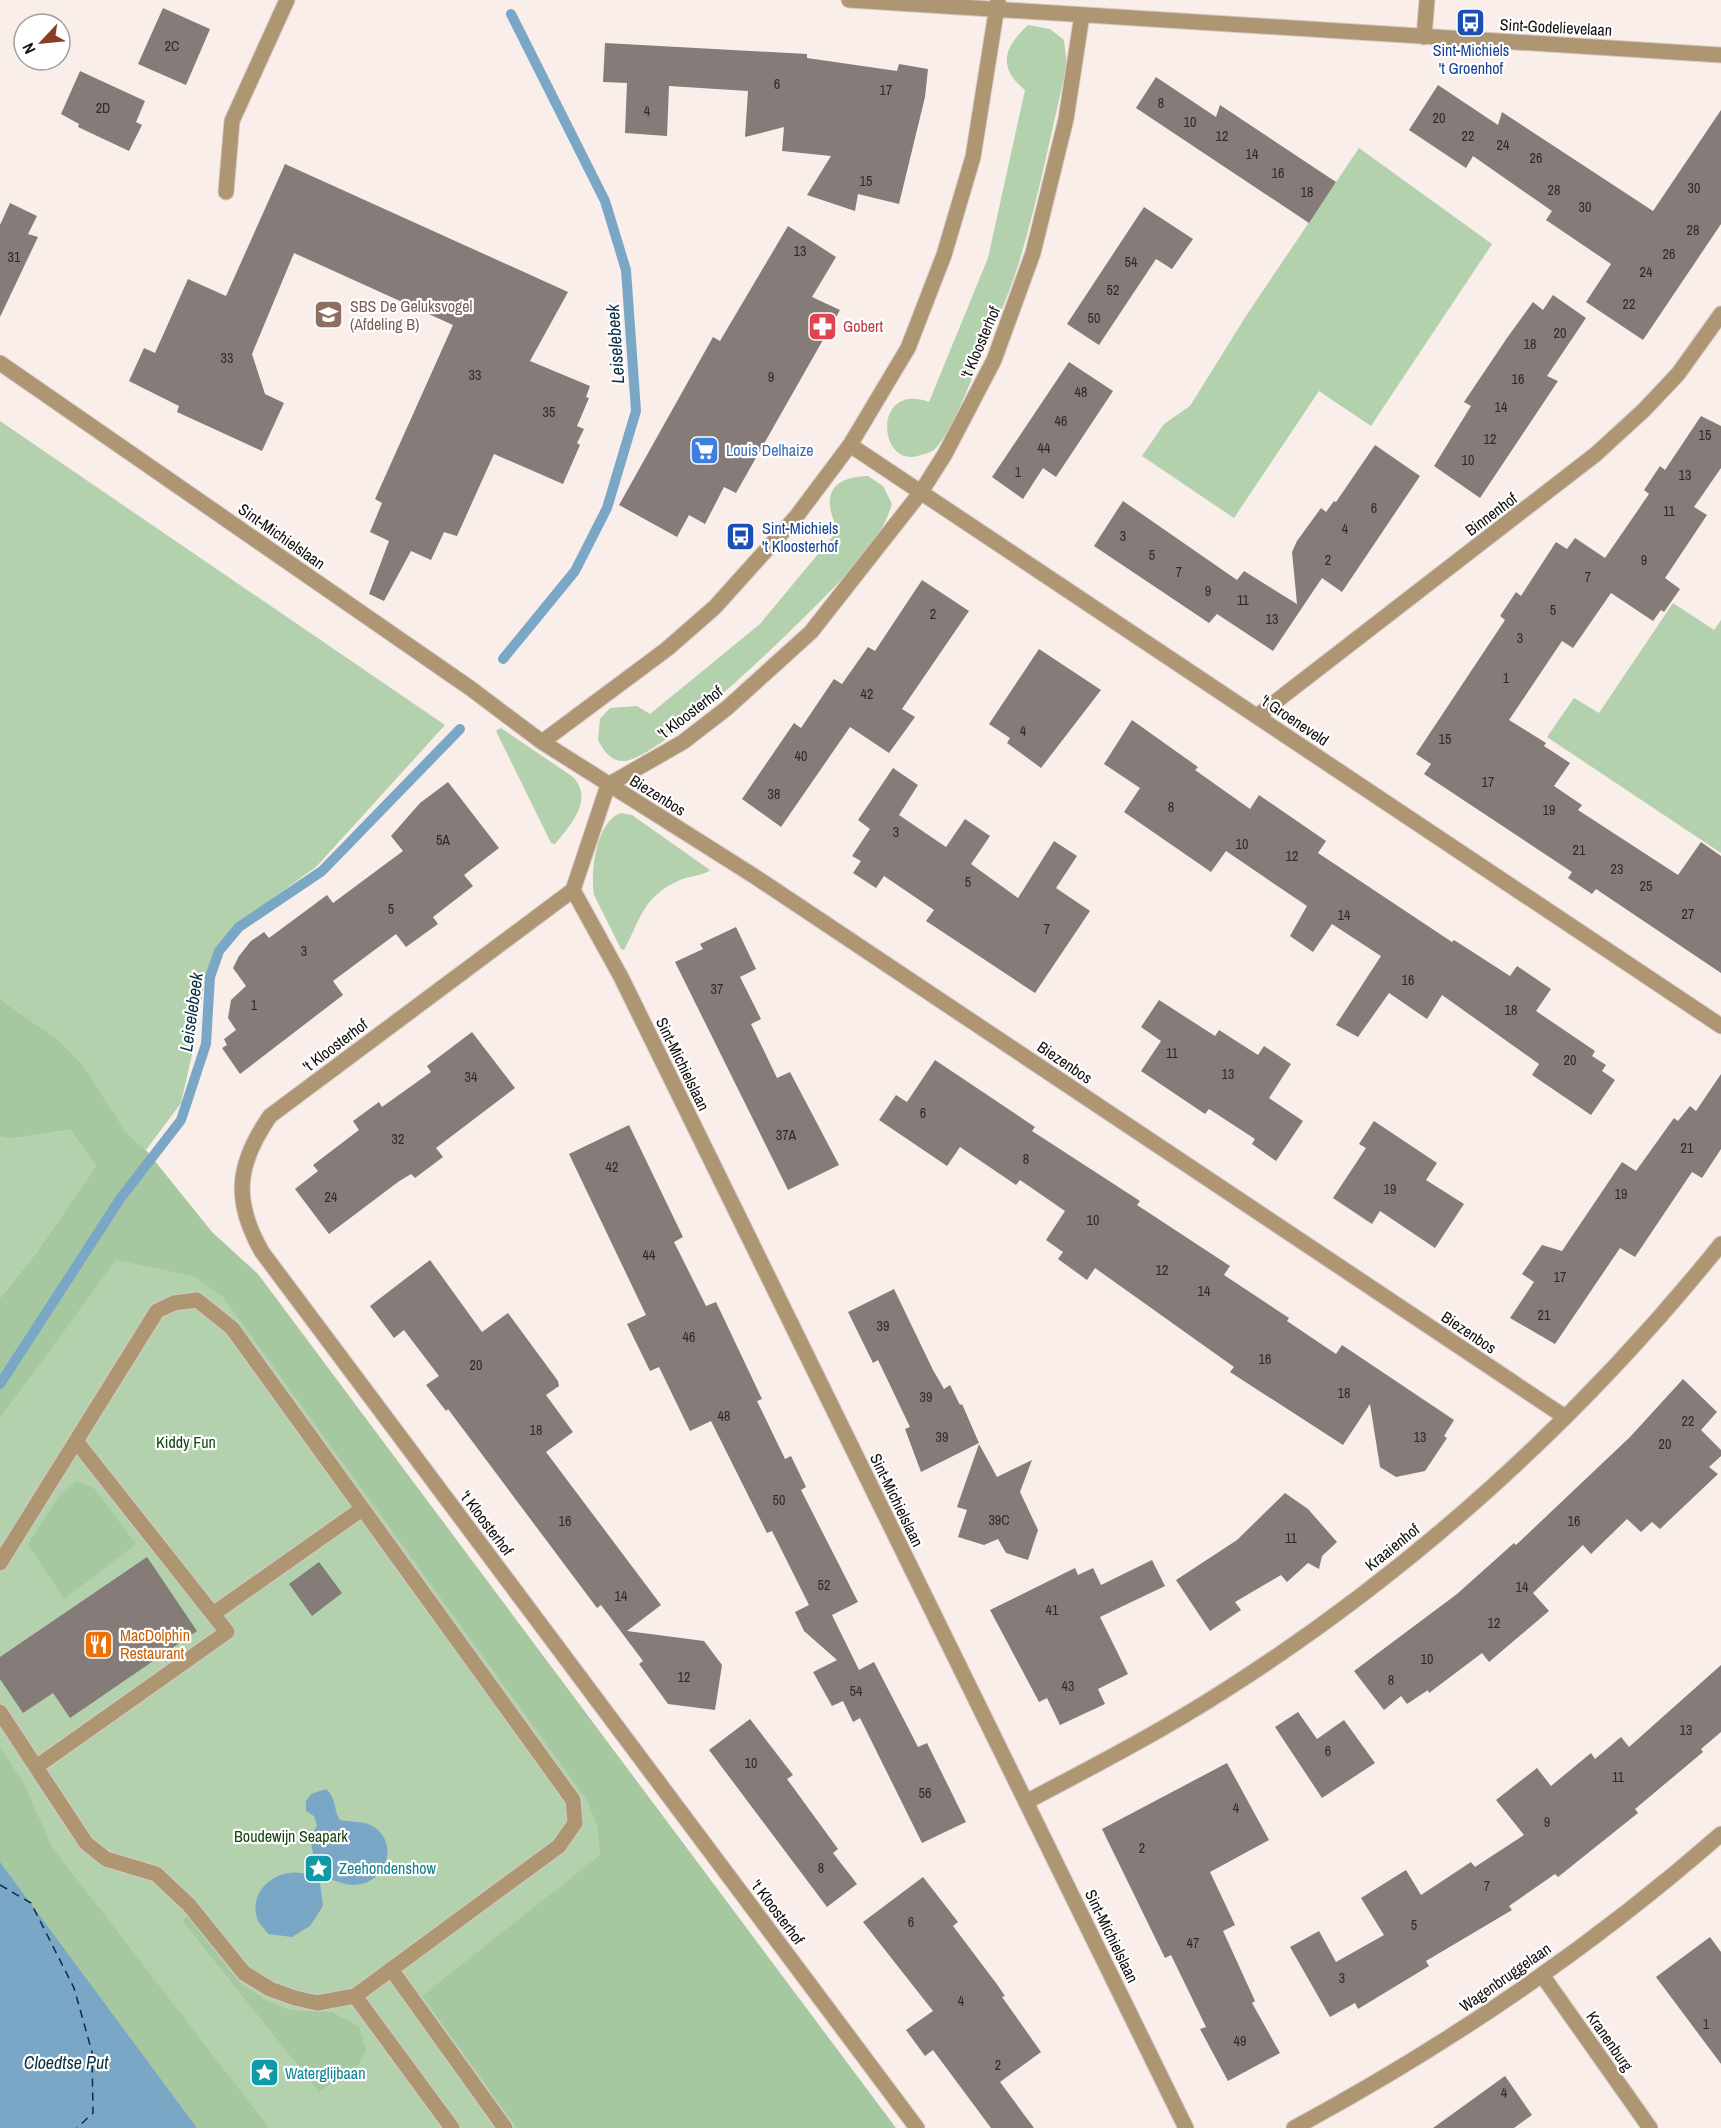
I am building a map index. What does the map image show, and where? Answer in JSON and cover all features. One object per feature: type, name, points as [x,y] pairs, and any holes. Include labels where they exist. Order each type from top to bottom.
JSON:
[{"type":"street","points":[[226,192],[232,121],[287,0]]},
{"type":"street","name":"Sint-Godelievelaan","points":[[849,0],[998,5],[1082,15],[1721,55]]},
{"type":"street","points":[[1424,37],[1427,0]]},
{"type":"street","points":[[542,742],[667,650],[715,607],[796,517],[850,445],[908,348],[944,255],[973,157],[998,5]]},
{"type":"street","name":"'t Kloosterhof","points":[[608,785],[683,742],[770,671],[810,632],[921,492],[956,436],[994,360],[1033,253],[1066,119],[1082,15]]},
{"type":"street","name":"Binnenhof","points":[[1257,716],[1596,454],[1644,410],[1678,374],[1721,314]]},
{"type":"street","name":"Sint-Michielslaan","points":[[0,363],[470,688],[542,742]]},
{"type":"street","name":"'t Groeneveld","points":[[850,445],[1721,1026]]},
{"type":"street","name":"Biezenbos","points":[[542,742],[754,876],[1565,1417]]},
{"type":"street","points":[[573,890],[608,785]]},
{"type":"street","name":"'t Kloosterhof","points":[[573,890],[270,1116],[254,1140],[243,1169],[241,1199],[249,1228],[262,1252],[917,2128]]},
{"type":"street","name":"Sint-Michielslaan","points":[[573,890],[621,977],[1186,2128]]},
{"type":"street","name":"Kraaienhof","points":[[1026,1802],[1149,1736],[1264,1665],[1385,1576],[1451,1523],[1565,1417],[1640,1339],[1721,1244]]},
{"type":"street","points":[[0,1563],[157,1311],[174,1303],[197,1300],[232,1328],[573,1800],[575,1823],[559,1846],[355,1996],[317,2002],[295,1998],[270,1989],[244,1973],[189,1905],[156,1874],[106,1859],[86,1843],[0,1712]]},
{"type":"street","points":[[36,1767],[227,1632],[76,1441]]},
{"type":"street","points":[[213,1614],[362,1509]]},
{"type":"street","name":"Wagenbruggelaan","points":[[1294,2128],[1457,2031],[1542,1975],[1616,1920],[1721,1834]]},
{"type":"street","points":[[391,1969],[505,2128]]},
{"type":"street","name":"Kranenburg","points":[[1542,1975],[1650,2128]]},
{"type":"street","points":[[355,1996],[452,2128]]},
{"type":"green space","points":[[1028,25],[1050,29],[1064,40],[1067,65],[1027,235],[1004,304],[950,426],[934,450],[921,455],[907,456],[896,451],[889,440],[887,427],[890,414],[897,404],[910,399],[929,402],[988,258],[1025,90],[1010,73],[1007,57],[1013,41]]},
{"type":"green space","points":[[1359,148],[1492,244],[1371,426],[1319,391],[1234,518],[1142,456],[1164,424],[1190,406],[1246,316]]},
{"type":"green space","points":[[0,421],[445,725],[317,866],[236,925],[215,948],[205,978],[194,1046],[181,1103],[146,1150],[125,1131],[57,1039],[0,999]]},
{"type":"green space","points":[[868,476],[883,486],[892,504],[881,529],[854,566],[777,644],[703,711],[669,738],[640,756],[621,761],[604,751],[598,740],[600,719],[610,708],[637,706],[650,714],[760,624],[838,530],[830,508],[832,491],[845,480]]},
{"type":"green space","points":[[1673,603],[1714,630],[1721,620],[1721,853],[1547,737],[1574,698],[1599,713]]},
{"type":"green space","points":[[501,728],[573,777],[579,785],[581,803],[578,812],[568,829],[555,844],[551,843],[496,731]]},
{"type":"green space","points":[[621,813],[632,815],[710,870],[704,874],[680,880],[650,901],[624,950],[621,949],[594,895],[593,885],[594,861],[600,837],[612,818]]},
{"type":"green space","points":[[0,999],[57,1039],[83,1066],[125,1131],[146,1150],[212,1232],[258,1274],[896,2128],[517,2128],[422,1996],[600,1855],[598,1828],[587,1800],[223,1297],[193,1276],[116,1260],[0,1419],[0,1298],[36,1253],[96,1166],[70,1130],[9,1139],[0,1137]]},
{"type":"green space","points":[[70,1130],[96,1166],[36,1253],[0,1298],[0,1137],[9,1139]]},
{"type":"green space","name":"Boudewijn Seapark","points":[[155,1205],[878,2128],[0,2128],[0,1419]]},
{"type":"green space","points":[[76,1481],[93,1487],[136,1544],[64,1599],[28,1544],[59,1496]]},
{"type":"green space","points":[[0,1747],[24,1784],[52,1847],[269,2128],[197,2128],[0,1862]]},
{"type":"green space","points":[[188,1916],[240,1983],[265,2000],[289,2010],[332,2012],[359,2027],[366,2049],[359,2064],[319,2092],[182,1920]]},
{"type":"water","points":[[326,1789],[332,1797],[340,1820],[365,1823],[379,1831],[385,1839],[386,1860],[375,1877],[365,1883],[350,1885],[326,1878],[320,1883],[323,1906],[310,1926],[292,1937],[268,1934],[257,1918],[258,1897],[262,1888],[278,1876],[288,1873],[309,1875],[315,1871],[312,1840],[317,1825],[314,1816],[306,1811],[306,1801],[311,1794]]},
{"type":"water","name":"Cloedtse Put","points":[[0,1862],[197,2128],[0,2128]]},
{"type":"building","points":[[163,8],[210,29],[186,85],[138,64]]},
{"type":"building","points":[[605,43],[807,54],[807,58],[897,71],[899,64],[928,69],[925,97],[899,204],[858,194],[855,211],[807,195],[831,156],[782,151],[784,127],[745,137],[748,91],[669,86],[667,136],[625,133],[627,83],[603,82]]},
{"type":"building","points":[[80,71],[145,101],[136,122],[142,125],[129,151],[78,127],[79,124],[61,114]]},
{"type":"building","points":[[1156,77],[1216,117],[1220,105],[1336,182],[1309,223],[1136,108]]},
{"type":"building","points":[[1438,85],[1498,125],[1502,112],[1653,211],[1721,110],[1721,224],[1643,340],[1586,302],[1611,264],[1546,220],[1552,211],[1473,156],[1466,168],[1409,130]]},
{"type":"building","points":[[285,164],[568,292],[530,361],[590,386],[586,397],[589,398],[577,426],[584,429],[577,443],[580,445],[563,484],[494,454],[457,536],[444,532],[431,560],[411,551],[384,601],[369,594],[389,541],[370,532],[382,503],[375,499],[453,325],[294,253],[252,354],[265,394],[284,403],[262,451],[177,412],[179,406],[129,381],[144,348],[155,353],[188,279],[226,296]]},
{"type":"building","points":[[10,203],[37,216],[28,234],[38,237],[0,317],[0,225]]},
{"type":"building","points":[[1144,207],[1193,239],[1172,269],[1156,259],[1099,345],[1067,324]]},
{"type":"building","points":[[788,226],[836,257],[812,297],[840,310],[736,493],[724,487],[705,524],[689,515],[677,537],[619,505],[713,337],[720,341]]},
{"type":"building","points":[[1553,295],[1586,318],[1547,376],[1558,381],[1480,498],[1434,466],[1471,406],[1464,402],[1507,338],[1533,302],[1543,310]]},
{"type":"building","points":[[1069,362],[1113,391],[1056,477],[1043,468],[1023,499],[992,477]]},
{"type":"building","points":[[1701,416],[1721,426],[1721,468],[1694,507],[1707,515],[1665,578],[1680,589],[1664,612],[1661,610],[1653,621],[1611,593],[1573,648],[1562,641],[1509,720],[1546,743],[1544,746],[1570,763],[1554,786],[1582,805],[1578,810],[1678,875],[1701,842],[1721,856],[1721,973],[1596,889],[1592,894],[1568,878],[1572,872],[1424,774],[1431,764],[1416,754],[1505,620],[1500,616],[1516,592],[1521,596],[1556,542],[1567,549],[1575,538],[1605,558],[1649,494],[1644,490],[1660,466],[1665,470]]},
{"type":"building","points":[[1375,445],[1420,476],[1342,592],[1322,578],[1273,651],[1217,614],[1209,623],[1094,546],[1123,501],[1237,580],[1244,571],[1297,604],[1292,552],[1297,541],[1321,508],[1326,512],[1334,501],[1336,502]]},
{"type":"building","points":[[922,580],[969,611],[902,709],[915,717],[889,753],[850,727],[781,827],[742,799],[794,723],[801,728],[834,679],[842,684],[868,647],[875,651]]},
{"type":"building","points":[[1039,649],[1101,690],[1041,768],[1007,743],[1010,738],[989,724]]},
{"type":"building","points":[[1132,720],[1198,767],[1195,770],[1250,809],[1259,795],[1326,841],[1318,853],[1452,942],[1454,940],[1510,976],[1517,966],[1551,989],[1536,1011],[1595,1051],[1592,1056],[1606,1065],[1602,1071],[1615,1080],[1591,1115],[1532,1075],[1539,1064],[1442,995],[1427,1019],[1389,993],[1358,1037],[1336,1025],[1381,956],[1332,924],[1313,952],[1290,936],[1307,906],[1226,851],[1211,872],[1124,812],[1140,788],[1104,764]]},
{"type":"building","points":[[893,768],[918,785],[899,815],[946,847],[965,819],[990,836],[971,864],[1018,898],[1054,841],[1077,856],[1056,888],[1090,911],[1035,993],[926,921],[934,910],[884,876],[876,888],[853,873],[861,861],[852,856],[870,829],[858,820]]},
{"type":"building","points":[[448,782],[499,848],[464,875],[473,886],[433,917],[438,924],[406,947],[396,934],[333,981],[343,995],[240,1074],[222,1048],[227,1045],[224,1039],[236,1030],[228,1018],[231,1000],[246,986],[233,968],[239,956],[251,941],[264,932],[269,938],[327,895],[333,903],[403,851],[391,836],[420,803]]},
{"type":"building","points":[[736,927],[756,969],[740,977],[761,1019],[751,1024],[777,1078],[790,1072],[839,1165],[788,1190],[675,962],[703,949],[700,944]]},
{"type":"building","points":[[1159,1000],[1215,1036],[1219,1030],[1258,1055],[1264,1046],[1291,1064],[1269,1098],[1303,1121],[1276,1161],[1252,1144],[1255,1139],[1209,1109],[1205,1114],[1141,1071],[1161,1041],[1141,1027]]},
{"type":"building","points":[[472,1032],[515,1088],[436,1148],[443,1157],[415,1178],[411,1174],[398,1182],[329,1234],[295,1189],[318,1171],[313,1165],[359,1130],[353,1121],[379,1102],[382,1107],[431,1072],[427,1066]]},
{"type":"building","points":[[935,1060],[1035,1127],[1032,1131],[1140,1201],[1137,1205],[1230,1266],[1224,1275],[1289,1318],[1287,1321],[1336,1354],[1342,1345],[1454,1420],[1444,1436],[1447,1438],[1425,1471],[1396,1477],[1380,1467],[1370,1404],[1343,1445],[1230,1372],[1234,1367],[1095,1268],[1087,1280],[1058,1259],[1063,1252],[1046,1240],[1065,1211],[1020,1180],[1016,1185],[960,1147],[947,1166],[879,1120],[896,1095],[907,1102]]},
{"type":"building","points":[[1721,1074],[1721,1149],[1702,1178],[1692,1172],[1635,1257],[1620,1248],[1555,1344],[1510,1318],[1534,1282],[1522,1274],[1542,1245],[1562,1251],[1622,1162],[1636,1171],[1674,1118],[1678,1121],[1690,1106],[1696,1111]]},
{"type":"building","points":[[1374,1121],[1437,1163],[1426,1180],[1464,1204],[1435,1248],[1380,1211],[1372,1224],[1333,1198],[1366,1148],[1359,1144]]},
{"type":"building","points":[[629,1125],[683,1237],[674,1242],[706,1306],[716,1302],[762,1399],[757,1401],[785,1459],[791,1456],[806,1487],[801,1490],[858,1602],[832,1615],[859,1670],[874,1662],[918,1747],[927,1743],[966,1822],[922,1843],[860,1718],[853,1722],[843,1701],[832,1706],[813,1672],[837,1660],[804,1631],[795,1612],[809,1605],[772,1531],[767,1533],[711,1421],[690,1431],[659,1367],[650,1371],[627,1324],[646,1315],[569,1154]]},
{"type":"building","points":[[430,1260],[482,1332],[508,1313],[558,1381],[559,1386],[546,1395],[573,1432],[546,1452],[661,1605],[627,1631],[704,1641],[722,1665],[715,1710],[668,1704],[639,1664],[643,1661],[601,1605],[597,1608],[448,1409],[446,1411],[426,1385],[439,1376],[404,1330],[394,1338],[370,1306]]},
{"type":"building","points":[[894,1289],[933,1370],[944,1389],[950,1385],[960,1405],[962,1404],[979,1443],[921,1472],[905,1429],[910,1427],[878,1360],[873,1363],[848,1312]]},
{"type":"building","points":[[1683,1379],[1717,1412],[1701,1430],[1721,1450],[1721,1456],[1709,1467],[1718,1474],[1660,1529],[1652,1522],[1641,1532],[1627,1519],[1591,1554],[1583,1545],[1533,1593],[1549,1611],[1489,1662],[1482,1653],[1429,1693],[1428,1690],[1407,1704],[1401,1696],[1384,1710],[1354,1671],[1457,1594],[1514,1543],[1516,1545],[1630,1437]]},
{"type":"building","points":[[979,1444],[997,1477],[1032,1460],[1020,1492],[1038,1530],[1028,1560],[1006,1553],[998,1539],[984,1545],[958,1537],[967,1510],[957,1507]]},
{"type":"building","points":[[1285,1493],[1308,1509],[1337,1542],[1322,1556],[1319,1569],[1308,1563],[1287,1582],[1281,1575],[1235,1602],[1241,1610],[1210,1631],[1176,1580],[1237,1540]]},
{"type":"building","name":"MacDolphin Restaurant","points":[[147,1557],[197,1631],[70,1718],[53,1693],[23,1713],[0,1679],[0,1657]]},
{"type":"building","points":[[1152,1560],[1165,1586],[1100,1617],[1128,1674],[1098,1689],[1105,1704],[1060,1725],[1047,1698],[1039,1702],[990,1610],[1075,1568],[1078,1575],[1093,1568],[1101,1585]]},
{"type":"building","points":[[319,1562],[342,1593],[312,1616],[289,1584]]},
{"type":"building","points":[[1721,1665],[1721,1732],[1701,1749],[1703,1752],[1635,1809],[1638,1813],[1558,1877],[1555,1874],[1509,1906],[1512,1910],[1426,1961],[1429,1966],[1358,2009],[1355,2003],[1330,2017],[1290,1947],[1319,1931],[1336,1962],[1384,1935],[1361,1898],[1406,1870],[1421,1895],[1471,1862],[1475,1867],[1524,1835],[1496,1800],[1537,1768],[1551,1786],[1591,1753],[1595,1759],[1621,1737],[1629,1747]]},
{"type":"building","points":[[1298,1712],[1317,1739],[1344,1720],[1375,1763],[1322,1798],[1275,1727]]},
{"type":"building","points":[[750,1719],[793,1775],[787,1779],[838,1849],[833,1853],[857,1884],[827,1907],[709,1750]]},
{"type":"building","points":[[1227,1763],[1269,1840],[1210,1872],[1235,1925],[1223,1931],[1255,2001],[1252,2003],[1280,2053],[1228,2081],[1200,2029],[1206,2027],[1171,1955],[1165,1958],[1102,1829]]},
{"type":"building","points":[[923,1877],[958,1922],[953,1926],[996,1983],[1005,1996],[1002,1997],[1041,2052],[1000,2082],[1034,2128],[991,2128],[933,2050],[925,2056],[906,2030],[933,2011],[863,1922]]},
{"type":"building","points":[[1710,1937],[1721,1952],[1721,2064],[1656,1977]]},
{"type":"building","points":[[1505,2076],[1532,2115],[1514,2128],[1433,2128]]},
{"type":"waterway","name":"Leiselebeek","points":[[503,659],[575,571],[607,508],[636,411],[626,270],[605,201],[511,14]]},
{"type":"waterway","name":"Leiselebeek","points":[[0,1384],[120,1199],[181,1120],[206,1044],[210,977],[219,951],[239,927],[322,871],[460,729]]},
{"type":"ferry route","points":[[0,1885],[31,1903],[74,1988],[92,2052],[93,2113],[77,2128]]},
{"type":"place","name":"Sint-Michiels 't Groenhof","points":[[1471,22]]},
{"type":"place","name":"SBS De Geluksvogel (Afdeling B)","points":[[329,315]]},
{"type":"place","name":"Gobert","points":[[822,326]]},
{"type":"place","name":"Louis Delhaize","points":[[705,450]]},
{"type":"place","name":"Sint-Michiels 't Kloosterhof","points":[[741,537]]},
{"type":"place","name":"MacDolphin Restaurant","points":[[99,1644]]},
{"type":"place","name":"Zeehondenshow","points":[[318,1868]]},
{"type":"place","name":"Waterglijbaan","points":[[264,2073]]},
{"type":"park label","name":"Kiddy Fun","points":[[186,1442]]}]
